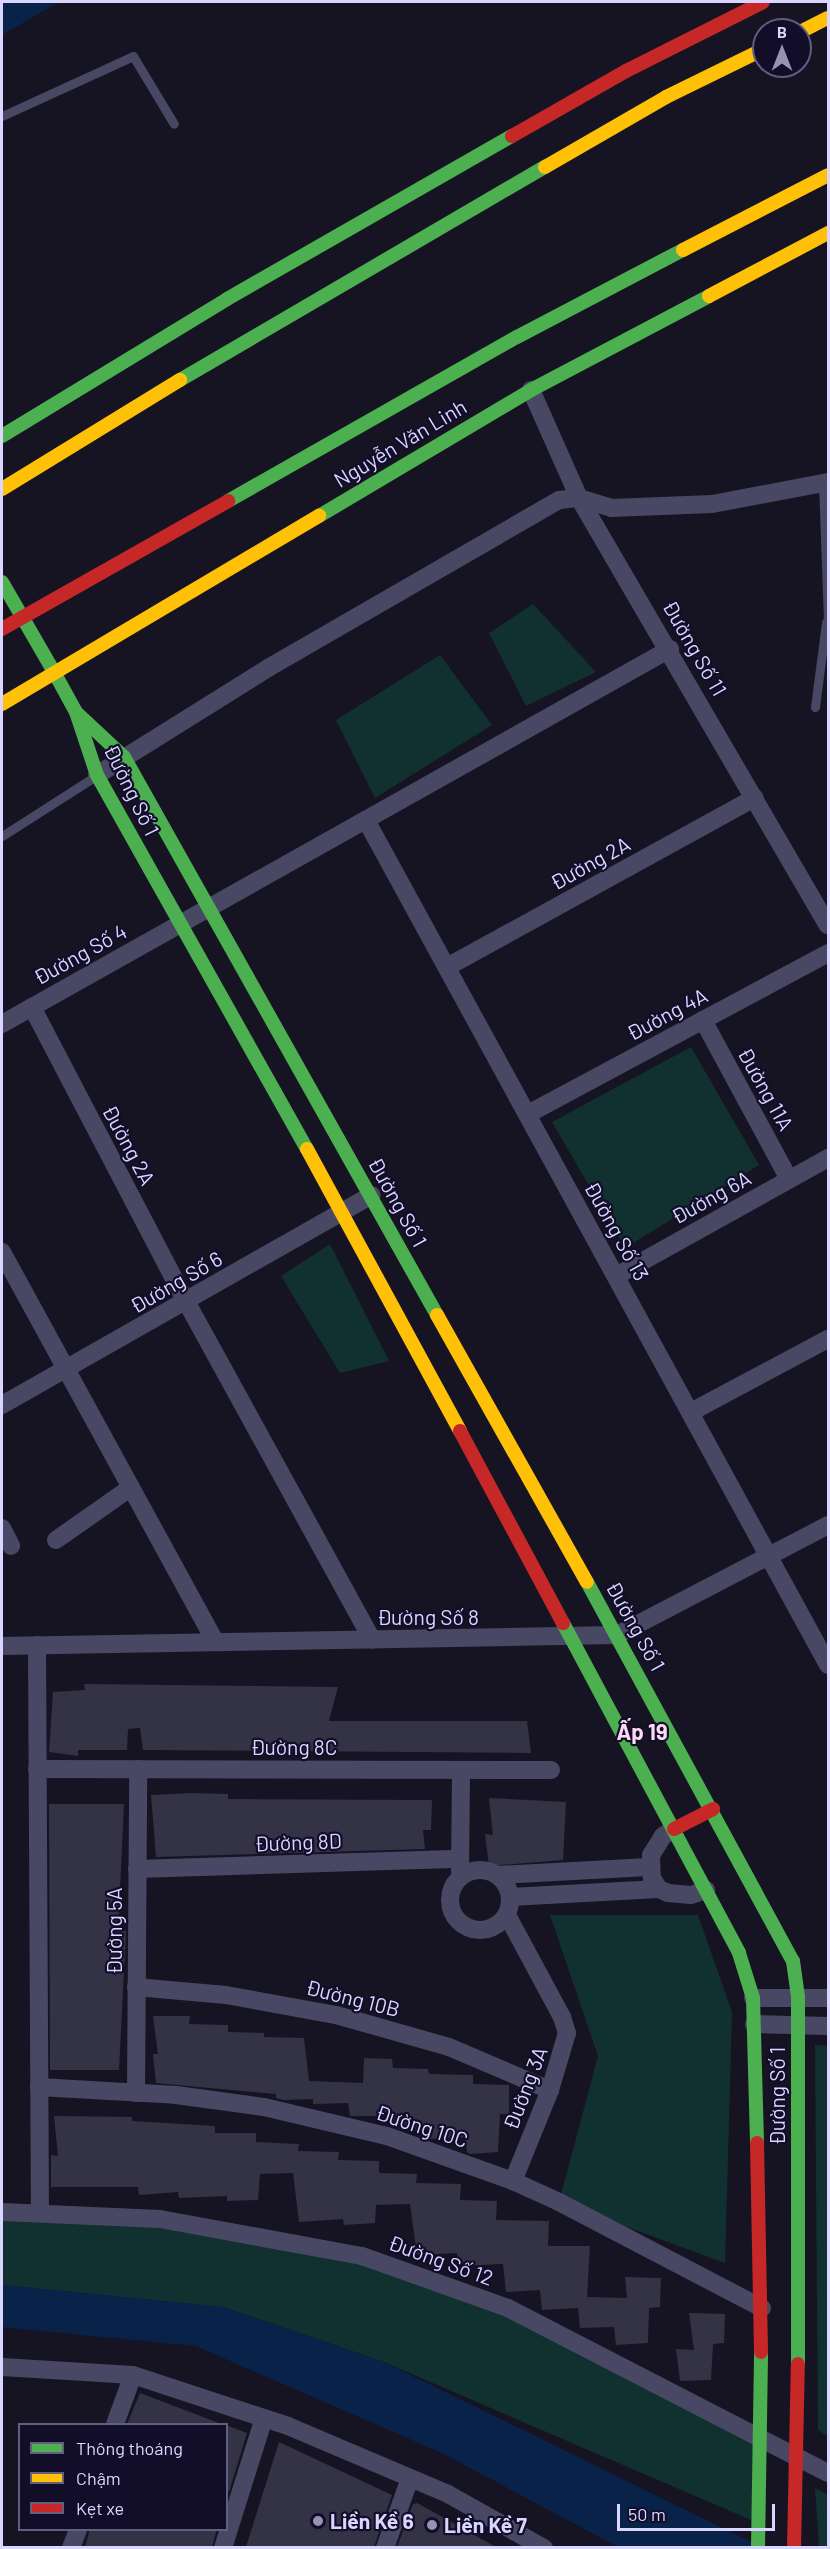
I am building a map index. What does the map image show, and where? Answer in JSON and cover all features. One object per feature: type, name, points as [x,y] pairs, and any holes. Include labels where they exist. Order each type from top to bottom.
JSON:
[{"type":"main road","points":[[2,436],[258,282],[626,71],[730,13],[763,2]]},
{"type":"main road","points":[[812,26],[828,18]]},
{"type":"main road","points":[[2,489],[282,318],[666,97],[752,55]]},
{"type":"main road","name":"Nguyễn Văn Linh","points":[[2,629],[506,342],[828,175]]},
{"type":"main road","name":"Nguyễn Văn Linh","points":[[2,704],[531,390],[828,234]]},
{"type":"main road","points":[[2,582],[76,712]]},
{"type":"main road","name":"Đường Số 1","points":[[76,712],[124,757],[617,1635],[713,1809],[793,1961],[798,1998],[798,2458],[794,2542]]},
{"type":"main road","name":"Đường Số 1","points":[[76,712],[97,775],[341,1211],[740,1953],[753,1998],[754,2024],[762,2308],[758,2547]]},
{"type":"main road","points":[[674,1828],[713,1809]]},
{"type":"street","name":"Đường Số 11","points":[[531,390],[579,498],[670,649],[828,925]]},
{"type":"street","points":[[97,775],[437,569],[559,500],[579,498],[611,508],[712,504],[826,482]]},
{"type":"street","name":"Đường Số 4","points":[[2,1024],[670,649]]},
{"type":"street","name":"Đường 2A","points":[[447,967],[755,798]]},
{"type":"street","name":"Đường Số 13","points":[[366,819],[828,1665]]},
{"type":"street","name":"Đường 4A","points":[[528,1114],[828,953]]},
{"type":"street","name":"Đường 2A","points":[[32,1007],[187,1303],[372,1640]]},
{"type":"street","name":"Đường 11A","points":[[703,1020],[789,1179]]},
{"type":"street","name":"Đường 6A","points":[[616,1276],[828,1158]]},
{"type":"street","name":"Đường Số 6","points":[[2,1406],[187,1303],[370,1195]]},
{"type":"street","points":[[2,1252],[214,1640]]},
{"type":"street","points":[[691,1412],[828,1339]]},
{"type":"street","points":[[56,1540],[130,1488]]},
{"type":"street","name":"Đường Số 8","points":[[2,1646],[214,1640],[571,1638],[617,1635],[770,1558],[828,1525]]},
{"type":"street","points":[[2,1528],[11,1546]]},
{"type":"street","points":[[37,1645],[40,2213]]},
{"type":"street","name":"Đường 8C","points":[[37,1769],[551,1770]]},
{"type":"street","name":"Đường 5A","points":[[136,2093],[138,1769]]},
{"type":"street","points":[[461,1770],[460,1868],[450,1895],[450,1906],[461,1924],[470,1929],[491,1929],[507,1915],[510,1897],[497,1875]]},
{"type":"street","points":[[659,1889],[649,1867],[655,1845],[674,1828]]},
{"type":"street","points":[[460,1868],[497,1875],[649,1867]]},
{"type":"street","name":"Đường 8D","points":[[137,1869],[460,1868]]},
{"type":"street","points":[[510,1897],[659,1889],[680,1895],[706,1890]]},
{"type":"street","name":"Đường 3A","points":[[507,1915],[562,2017],[567,2033],[550,2090],[513,2181]]},
{"type":"street","name":"Đường 10B","points":[[136,1987],[226,1995],[336,2014],[448,2046],[550,2090]]},
{"type":"street","points":[[753,1998],[828,1998]]},
{"type":"street","points":[[754,2024],[828,2026]]},
{"type":"street","name":"Đường 10C","points":[[39,2087],[136,2093],[264,2107],[387,2136],[513,2181],[627,2236],[762,2308]]},
{"type":"street","name":"Đường Số 12","points":[[2,2212],[160,2219],[362,2256],[508,2308],[828,2474]]},
{"type":"street","points":[[2,2367],[133,2375],[264,2418],[448,2494],[543,2547]]},
{"type":"street","points":[[115,2423],[133,2375]]},
{"type":"street","points":[[223,2547],[264,2418]]},
{"type":"street","points":[[386,2547],[410,2478]]},
{"type":"street","points":[[71,2547],[77,2531]]},
{"type":"lane","points":[[2,116],[133,56],[174,124]]},
{"type":"lane","points":[[815,707],[827,622],[826,482]]},
{"type":"lane","points":[[2,836],[97,775]]},
{"type":"green space","points":[[533,604],[596,672],[526,706],[489,633]]},
{"type":"green space","points":[[440,655],[492,725],[375,798],[336,720]]},
{"type":"green space","points":[[691,1047],[759,1165],[625,1248],[552,1122]]},
{"type":"green space","points":[[330,1244],[389,1361],[340,1373],[281,1276]]},
{"type":"green space","points":[[550,1915],[698,1915],[732,2012],[725,2263],[559,2202],[598,2056]]},
{"type":"green space","points":[[815,2045],[828,2046],[828,2437],[818,2430]]},
{"type":"green space","points":[[2,2211],[160,2219],[362,2256],[508,2308],[761,2439],[758,2523],[384,2362],[223,2307],[2,2285]]},
{"type":"green space","points":[[815,2488],[828,2495],[828,2547],[819,2547]]},
{"type":"water","points":[[2,2],[59,2],[2,35]]},
{"type":"water","points":[[2,2285],[223,2307],[384,2362],[761,2547],[618,2547],[444,2454],[196,2346],[2,2327]]},
{"type":"building","points":[[84,1684],[338,1687],[329,1721],[527,1721],[531,1753],[143,1750],[140,1728],[128,1729],[127,1750],[78,1750],[78,1756],[49,1752],[53,1692],[85,1690]]},
{"type":"building","points":[[228,1794],[228,1799],[432,1800],[431,1830],[423,1830],[425,1849],[156,1857],[151,1795]]},
{"type":"building","points":[[489,1798],[566,1802],[563,1860],[489,1866],[485,1834],[493,1835]]},
{"type":"building","points":[[49,1804],[124,1804],[118,1931],[126,1931],[119,2070],[50,2070]]},
{"type":"building","points":[[153,2016],[190,2016],[189,2024],[228,2025],[228,2032],[264,2033],[264,2037],[304,2038],[309,2081],[363,2083],[364,2058],[392,2059],[393,2068],[428,2069],[429,2074],[473,2075],[473,2084],[509,2085],[509,2114],[500,2114],[498,2152],[470,2154],[467,2152],[465,2137],[429,2139],[427,2130],[407,2131],[389,2125],[388,2116],[350,2116],[348,2103],[313,2104],[313,2099],[284,2100],[276,2098],[276,2094],[156,2083],[153,2054],[158,2054]]},
{"type":"building","points":[[54,2116],[132,2117],[132,2121],[215,2126],[215,2133],[256,2133],[256,2142],[299,2144],[298,2151],[339,2152],[338,2160],[379,2161],[379,2173],[417,2174],[416,2183],[461,2184],[460,2200],[497,2201],[496,2220],[549,2221],[548,2246],[590,2246],[587,2297],[627,2298],[625,2277],[661,2278],[660,2307],[649,2308],[648,2343],[616,2345],[614,2327],[580,2328],[578,2308],[542,2310],[540,2290],[506,2292],[503,2264],[458,2266],[457,2253],[417,2255],[410,2204],[376,2205],[375,2223],[344,2225],[343,2219],[299,2222],[293,2173],[260,2174],[258,2200],[227,2201],[227,2196],[179,2198],[178,2192],[139,2195],[138,2187],[51,2187],[51,2155],[58,2156]]},
{"type":"building","points":[[689,2313],[725,2314],[724,2343],[713,2344],[711,2380],[680,2381],[676,2349],[694,2350]]},
{"type":"building","points":[[140,2393],[219,2423],[127,2423]]},
{"type":"building","points":[[228,2426],[247,2433],[228,2492]]},
{"type":"building","name":"Liền Kề 6","points":[[279,2442],[392,2495],[374,2547],[246,2547]]},
{"type":"building","name":"Liền Kề 7","points":[[417,2503],[496,2547],[397,2547],[413,2504]]},
{"type":"building","points":[[89,2531],[216,2531],[212,2547],[85,2547]]},
{"type":"traffic: fast","points":[[2,436],[227,299],[512,136]]},
{"type":"traffic: fast","points":[[180,380],[545,167]]},
{"type":"traffic: fast","points":[[228,501],[517,337],[683,250]]},
{"type":"traffic: fast","points":[[319,516],[531,390],[709,296]]},
{"type":"traffic: fast","points":[[2,582],[54,672]]},
{"type":"traffic: fast","points":[[54,672],[76,712],[97,775],[307,1149]]},
{"type":"traffic: fast","points":[[78,714],[124,757],[437,1315]]},
{"type":"traffic: fast","points":[[587,1582],[793,1961],[798,1998],[798,2364]]},
{"type":"traffic: fast","points":[[563,1623],[739,1953],[753,1998],[757,2143]]},
{"type":"traffic: fast","points":[[758,2548],[761,2352]]},
{"type":"traffic: slow","points":[[812,26],[828,18]]},
{"type":"traffic: slow","points":[[545,167],[666,97],[752,55]]},
{"type":"traffic: slow","points":[[683,250],[828,175]]},
{"type":"traffic: slow","points":[[709,296],[828,233]]},
{"type":"traffic: slow","points":[[2,489],[180,380]]},
{"type":"traffic: slow","points":[[2,704],[319,516]]},
{"type":"traffic: slow","points":[[307,1149],[460,1431]]},
{"type":"traffic: slow","points":[[437,1315],[587,1582]]},
{"type":"traffic: jam","points":[[512,136],[626,71],[763,2]]},
{"type":"traffic: jam","points":[[2,629],[228,501]]},
{"type":"traffic: jam","points":[[460,1431],[563,1623]]},
{"type":"traffic: jam","points":[[674,1829],[713,1809]]},
{"type":"traffic: jam","points":[[757,2143],[761,2352]]},
{"type":"traffic: jam","points":[[794,2548],[798,2364]]},
{"type":"place","name":"Liền Kề 6","points":[[318,2521]]},
{"type":"place","name":"Liền Kề 7","points":[[432,2525]]},
{"type":"district","name":"Ấp 19","points":[[642,1732]]}]
